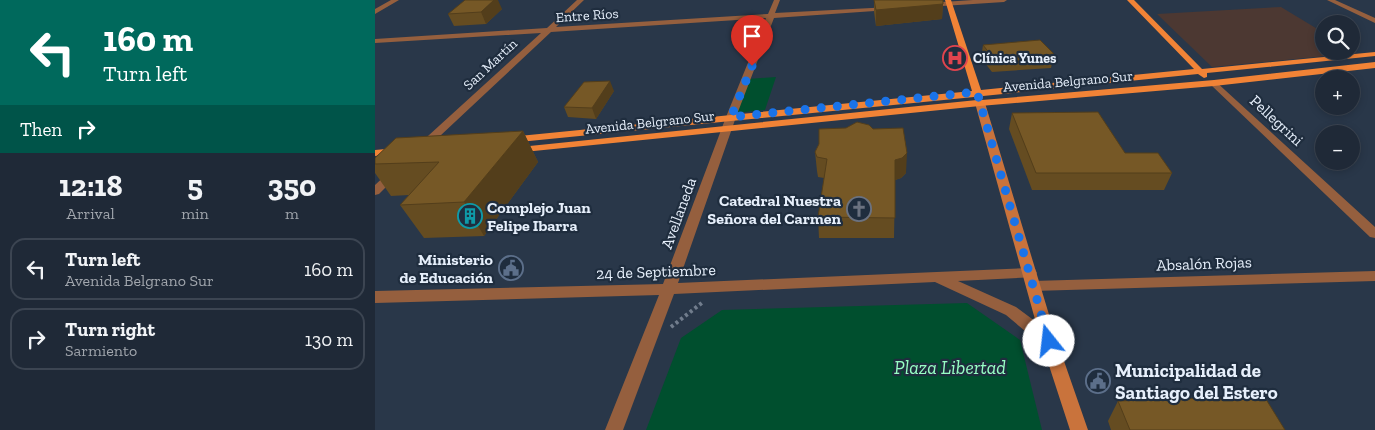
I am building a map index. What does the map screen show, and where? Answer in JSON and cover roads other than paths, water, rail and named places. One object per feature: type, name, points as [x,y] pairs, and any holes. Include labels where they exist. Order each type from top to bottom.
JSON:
[{"type":"main road","name":"Pellegrini","points":[[1130,0],[1214,84]]},
{"type":"main road","points":[[949,2],[979,98],[1049,341],[1079,430]]},
{"type":"main road","name":"Avenida Belgrano Sur","points":[[498,141],[729,123],[979,98],[1375,54]]},
{"type":"main road","name":"Avenida Belgrano Sur","points":[[979,98],[1214,84],[1375,65]]},
{"type":"main road","name":"Avenida Belgrano Sur","points":[[504,151],[729,123]]},
{"type":"main road","points":[[375,164],[410,158],[439,147]]},
{"type":"main road","points":[[375,153],[410,158]]},
{"type":"street","points":[[375,12],[397,0]]},
{"type":"street","name":"San Martín","points":[[375,191],[546,30],[581,0]]},
{"type":"street","name":"Avellaneda","points":[[614,430],[669,289],[729,123],[773,15],[777,0]]},
{"type":"street","points":[[920,6],[949,2],[1004,0]]},
{"type":"street","points":[[1331,0],[1375,21]]},
{"type":"street","name":"Entre Ríos","points":[[375,41],[901,7]]},
{"type":"street","name":"Pellegrini","points":[[1214,84],[1375,234]]},
{"type":"street","name":"Absalón Rojas","points":[[1032,279],[1375,276]]},
{"type":"street","name":"24 de Septiembre","points":[[375,297],[939,279],[1032,279]]},
{"type":"street","name":"24 de Septiembre","points":[[939,279],[1011,311],[1049,341]]},
{"type":"place","name":"Clínica Yunes","points":[[955,58]]},
{"type":"place","name":"Catedral Nuestra Señora del Carmen","points":[[859,209]]},
{"type":"place","name":"Complejo Juan Felipe Ibarra","points":[[470,216]]},
{"type":"place","name":"Ministerio de Educación","points":[[511,268]]},
{"type":"place","name":"Municipalidad de Santiago del Estero","points":[[1098,381]]},
{"type":"park label","name":"Plaza Libertad","points":[[950,367]]}]
